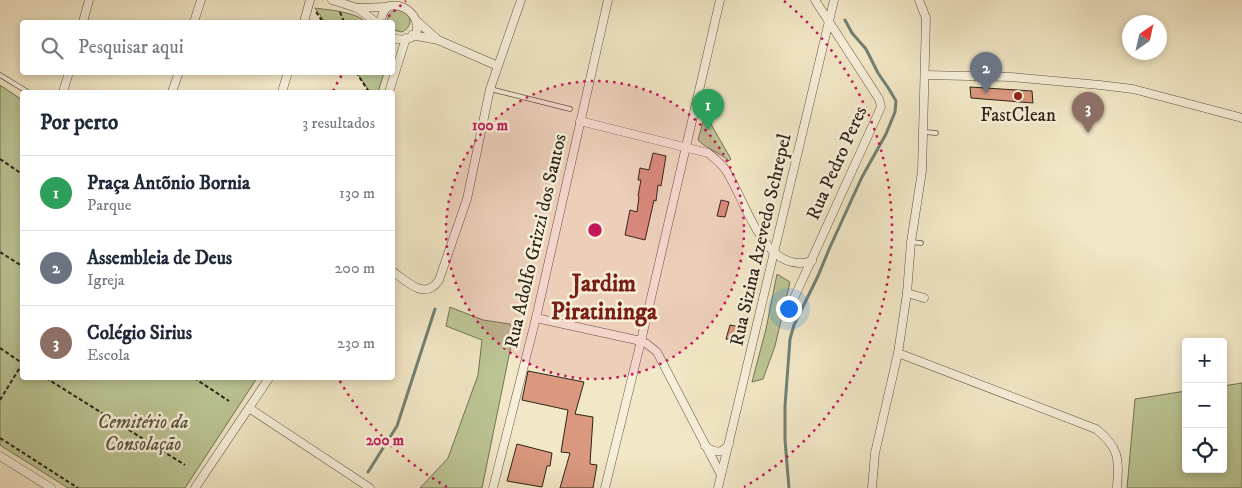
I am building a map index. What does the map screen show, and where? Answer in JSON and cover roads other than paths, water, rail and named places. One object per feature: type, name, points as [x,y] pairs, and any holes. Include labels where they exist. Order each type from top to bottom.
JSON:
[{"type":"street","points":[[84,20],[89,0]]},
{"type":"street","points":[[195,20],[200,0]]},
{"type":"street","points":[[305,20],[310,0]]},
{"type":"street","points":[[332,0],[357,8],[373,20]]},
{"type":"street","points":[[395,274],[417,288],[424,290],[435,286],[439,280],[467,199],[490,89],[521,0]]},
{"type":"street","name":"Rua Adolfo Grizzi dos Santos","points":[[493,488],[536,318],[608,0]]},
{"type":"street","points":[[606,488],[642,342],[720,0]]},
{"type":"street","points":[[815,0],[829,22]]},
{"type":"street","name":"Rua Sizina Azevedo Schrepel","points":[[718,488],[834,0]]},
{"type":"street","points":[[872,488],[875,453],[898,353],[907,293],[911,242],[922,171],[926,18],[919,0]]},
{"type":"street","points":[[381,20],[387,7],[393,3],[400,2],[413,7],[417,15],[416,29],[409,37],[395,72]]},
{"type":"street","points":[[357,8],[387,7]]},
{"type":"street","points":[[418,22],[438,40]]},
{"type":"street","name":"Rua Pedro Peres","points":[[795,296],[881,107],[879,99],[829,22]]},
{"type":"street","points":[[395,38],[409,37],[438,40],[498,66]]},
{"type":"street","points":[[64,90],[68,75]]},
{"type":"street","points":[[173,90],[177,75]]},
{"type":"street","points":[[283,90],[287,75]]},
{"type":"street","points":[[390,90],[394,75]]},
{"type":"street","points":[[926,75],[1011,78],[1100,85],[1133,90],[1242,118]]},
{"type":"street","points":[[580,121],[708,153],[724,167],[762,238],[775,254],[784,261],[794,263],[802,264],[812,261]]},
{"type":"street","points":[[907,293],[924,298]]},
{"type":"street","points":[[536,318],[648,344],[657,352],[721,475]]},
{"type":"street","points":[[898,353],[1096,429],[1109,440],[1116,453],[1118,464],[1117,488]]},
{"type":"street","points":[[195,488],[268,380]]},
{"type":"street","points":[[249,408],[370,488]]},
{"type":"street","points":[[705,446],[716,452],[721,452],[730,442]]},
{"type":"street","points":[[0,456],[51,488]]},
{"type":"lane","points":[[0,75],[25,90]]},
{"type":"lane","points":[[490,89],[570,110]]},
{"type":"lane","points":[[924,132],[936,133]]},
{"type":"lane","points":[[911,242],[921,243]]},
{"type":"waterway","points":[[789,488],[785,440],[785,406],[790,339],[794,325],[862,177],[886,134],[895,112],[896,101],[878,73],[866,49],[852,33],[845,20]]},
{"type":"waterway","points":[[368,472],[397,426],[435,309]]},
{"type":"place","name":"Assembleia de Deus","points":[[986,93]]},
{"type":"place","name":"FastClean","points":[[1018,96]]},
{"type":"place","name":"Praça Antõnio Bornia","points":[[708,130]]},
{"type":"place","name":"Colégio Sirius","points":[[1088,133]]},
{"type":"district","name":"Jardim Piratininga","points":[[604,298]]},
{"type":"park label","name":"Cemitério da Consolação","points":[[143,433]]}]
